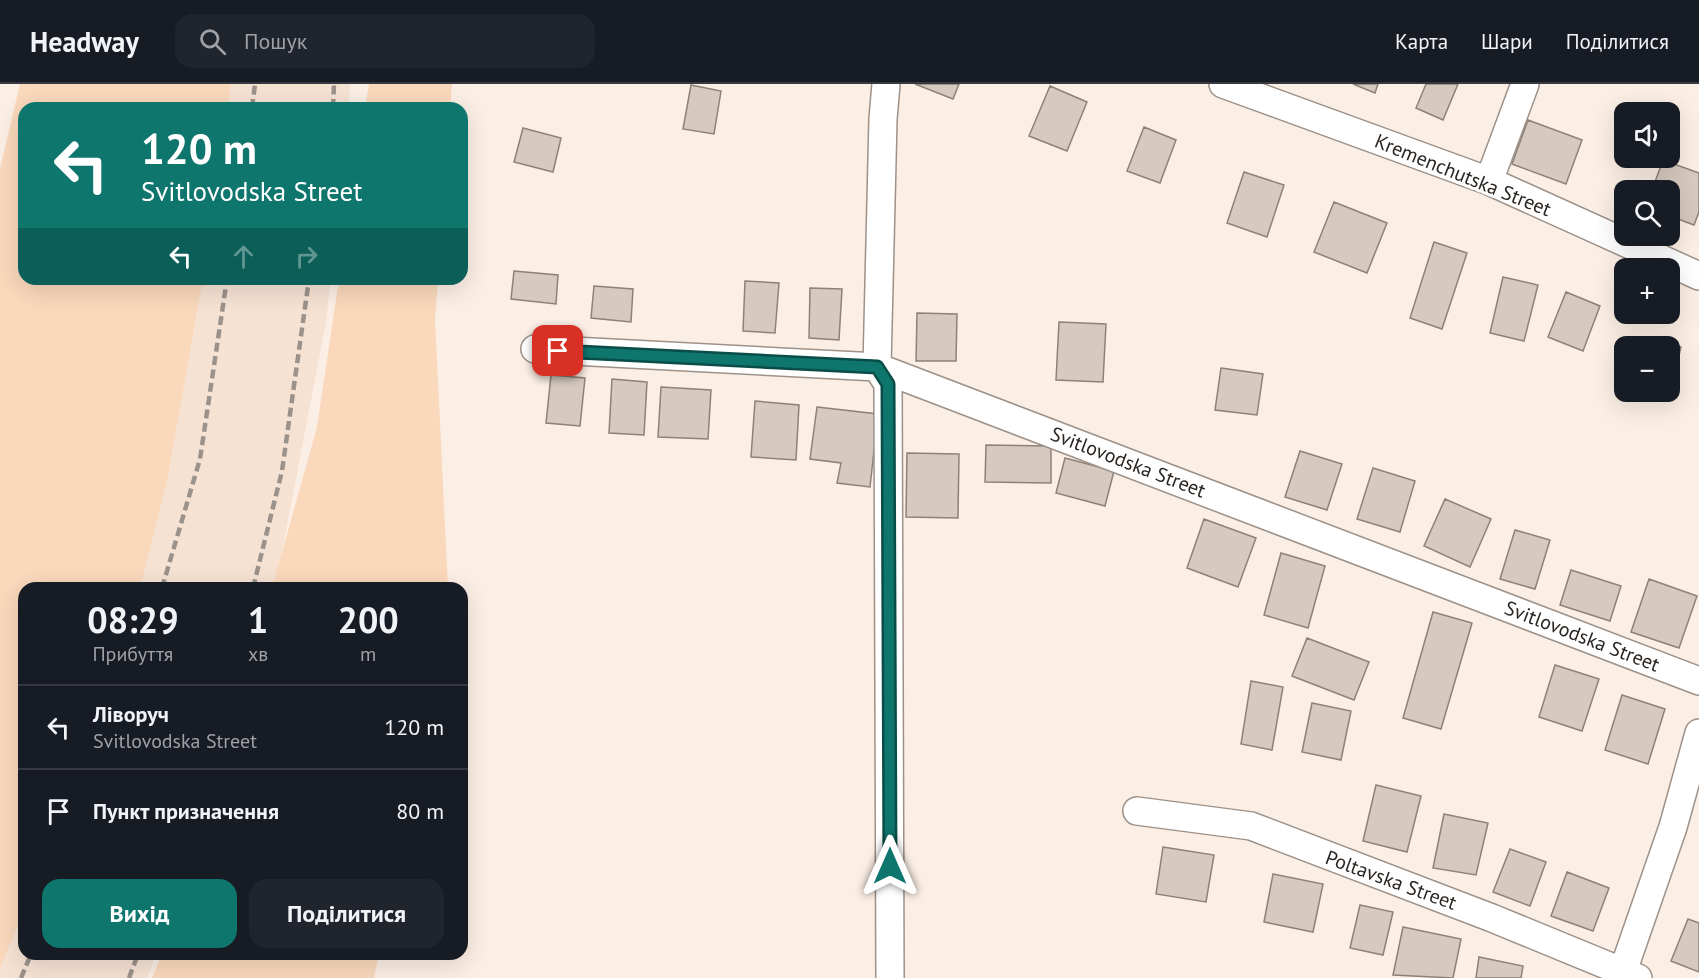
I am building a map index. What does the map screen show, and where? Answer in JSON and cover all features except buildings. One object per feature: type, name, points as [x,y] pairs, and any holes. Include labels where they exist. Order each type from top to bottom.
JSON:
[{"type":"street","points":[[886,84],[883,119],[877,367],[888,384],[890,978]]},
{"type":"street","name":"Kremenchutska Street","points":[[1223,84],[1489,181],[1699,276]]},
{"type":"street","points":[[1489,181],[1525,84]]},
{"type":"street","name":"Svitlovodska Street","points":[[535,350],[877,367],[1699,681]]},
{"type":"street","points":[[1630,975],[1699,733]]},
{"type":"street","name":"Poltavska Street","points":[[1137,811],[1251,826],[1492,918],[1630,975]]},
{"type":"shaded area","points":[[20,84],[231,84],[229,102],[18,102],[18,285],[202,285],[167,482],[142,582],[18,582],[18,925],[0,969],[0,169]]},
{"type":"shaded area","points":[[231,84],[350,84],[349,102],[229,102]]},
{"type":"shaded area","points":[[369,84],[452,84],[450,102],[366,102]]},
{"type":"shaded area","points":[[202,285],[330,285],[326,322],[276,582],[142,582],[167,482]]},
{"type":"shaded area","points":[[338,285],[438,285],[435,320],[448,582],[274,582],[317,427]]},
{"type":"shaded area","points":[[18,925],[18,960],[154,960],[147,978],[0,978],[0,969]]},
{"type":"shaded area","points":[[160,960],[378,960],[374,978],[152,978]]},
{"type":"railway","points":[[253,102],[255,84]]},
{"type":"railway","points":[[333,102],[334,84]]},
{"type":"railway","points":[[164,582],[200,459],[226,285]]},
{"type":"railway","points":[[254,582],[282,471],[308,285]]},
{"type":"railway","points":[[21,978],[28,960]]},
{"type":"railway","points":[[129,978],[136,960]]},
{"type":"route","points":[[558,351],[877,367],[888,384],[890,866]]}]
